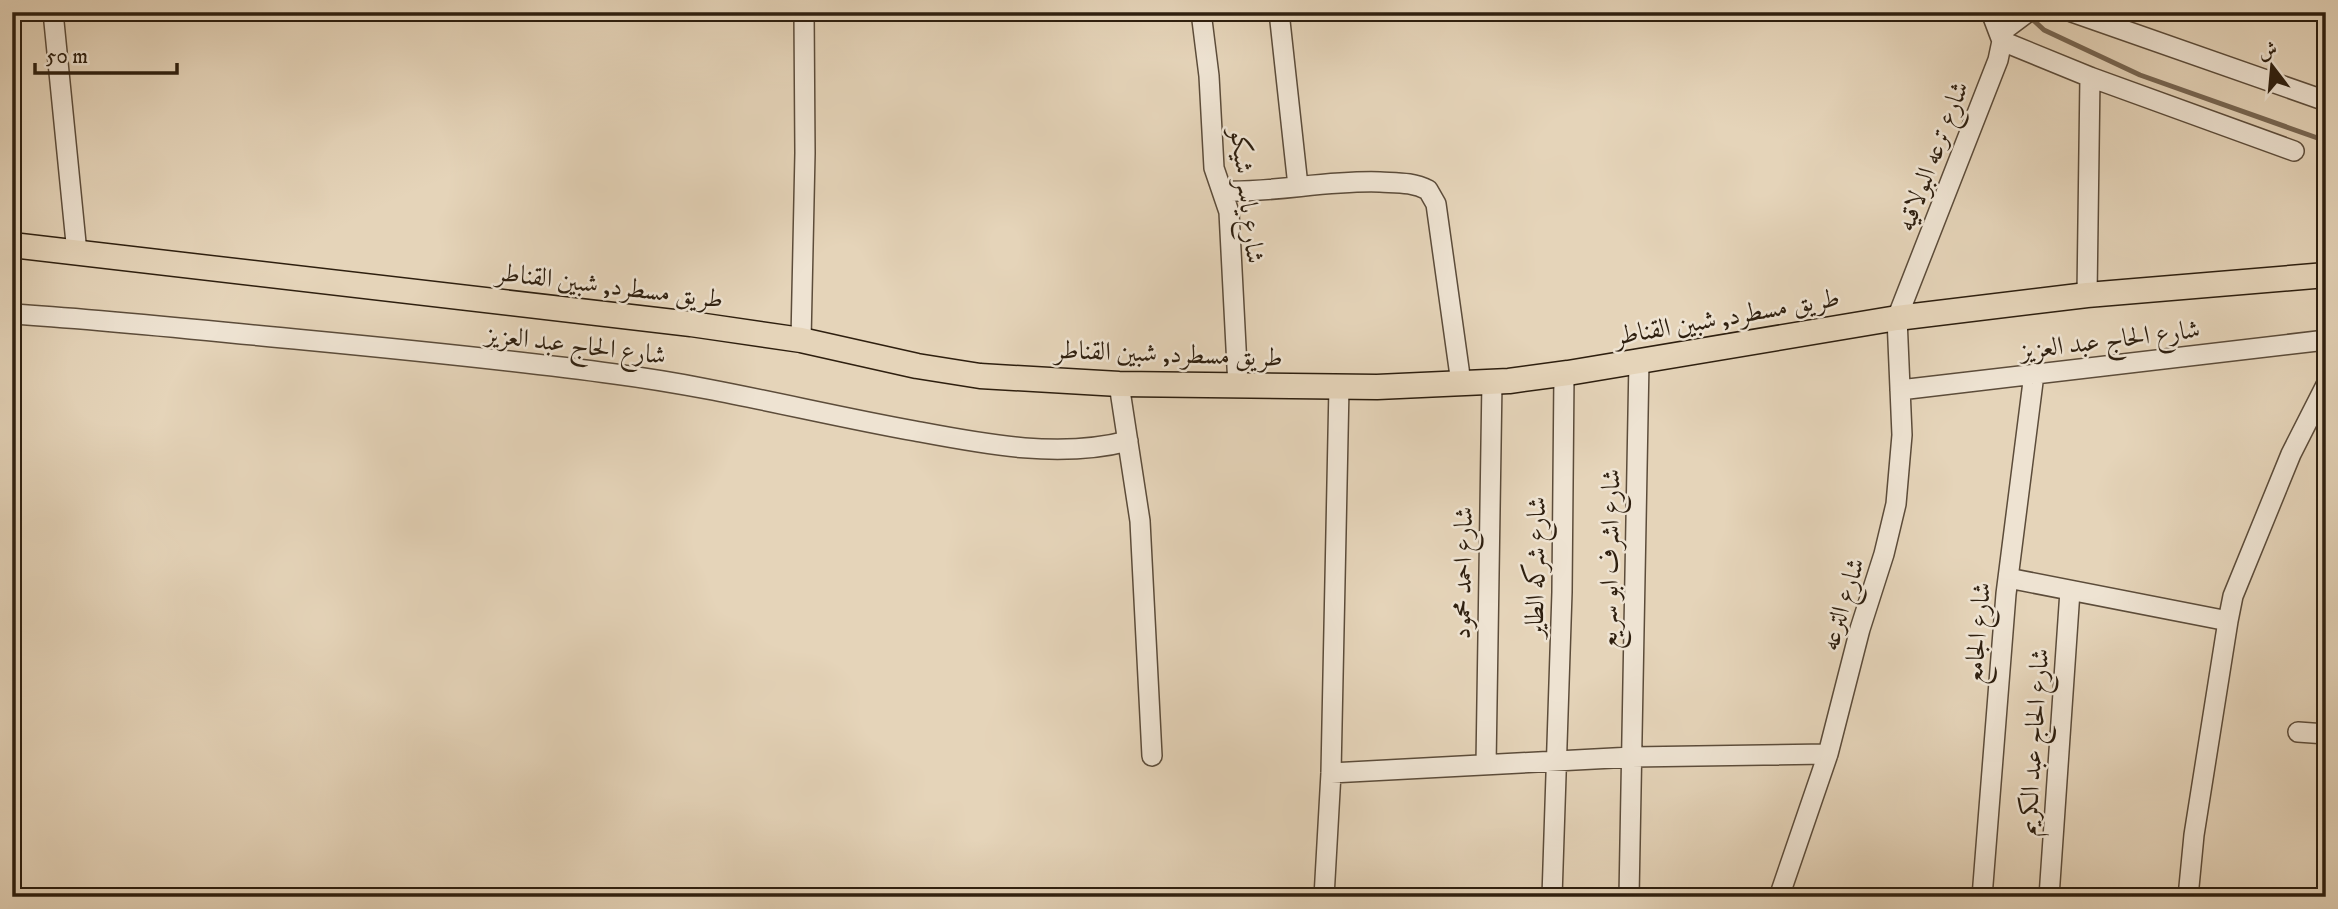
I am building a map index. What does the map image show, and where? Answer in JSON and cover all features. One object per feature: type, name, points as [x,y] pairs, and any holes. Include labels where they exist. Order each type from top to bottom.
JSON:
[{"type":"main road","name":"طريق مسطرد, شبين القناطر","points":[[12,246],[691,324],[801,340],[917,366],[980,376],[1121,391],[1238,386],[1339,387],[1492,382],[1897,328],[2087,295],[2326,275]]},
{"type":"street","points":[[53,12],[77,253]]},
{"type":"street","points":[[801,340],[805,153],[804,12]]},
{"type":"street","name":"شارع ياسر شيكو","points":[[1201,12],[1209,76],[1214,168],[1229,212],[1238,386]]},
{"type":"street","points":[[1279,12],[1298,186]]},
{"type":"street","points":[[1991,12],[2004,34],[2090,77],[2294,151]]},
{"type":"street","points":[[2004,34],[2028,12]]},
{"type":"street","points":[[2071,12],[2326,101]]},
{"type":"street","name":"شارع ترعه البولاقيه","points":[[1897,328],[1998,60],[2004,34]]},
{"type":"street","points":[[2087,295],[2090,77]]},
{"type":"street","points":[[1222,191],[1244,192],[1354,181],[1411,184],[1428,190],[1436,204],[1461,383]]},
{"type":"street","name":"شارع الحاج عبد العزيز","points":[[12,314],[84,318],[397,349],[615,374],[684,385],[972,442],[1044,449],[1083,449],[1104,447],[1127,435]]},
{"type":"street","name":"شارع الترعه","points":[[1779,897],[1828,754],[1896,504],[1902,435],[1897,328]]},
{"type":"street","name":"شارع الحاج عبد العزيز","points":[[1900,382],[2035,374],[2326,340]]},
{"type":"street","name":"شارع اشرف ابو سريع","points":[[1629,897],[1639,361]]},
{"type":"street","name":"شارع شركه الطاير","points":[[1552,897],[1562,592],[1564,374]]},
{"type":"street","name":"شارع الجامع","points":[[1982,897],[2008,579],[2035,374]]},
{"type":"street","name":"شارع احمد محمود","points":[[1486,765],[1492,382]]},
{"type":"street","points":[[2188,897],[2194,835],[2234,596],[2291,454],[2326,385]]},
{"type":"street","points":[[1324,897],[1331,773],[1339,387]]},
{"type":"street","points":[[1121,391],[1140,521],[1152,756]]},
{"type":"street","points":[[2008,579],[2228,621]]},
{"type":"street","name":"شارع الحاج عبد الكريم","points":[[2049,897],[2070,591]]},
{"type":"street","points":[[2298,732],[2326,734]]},
{"type":"street","points":[[1331,773],[1632,757],[1828,754]]},
{"type":"waterway","points":[[2030,17],[2044,30],[2140,75],[2326,141]]}]
